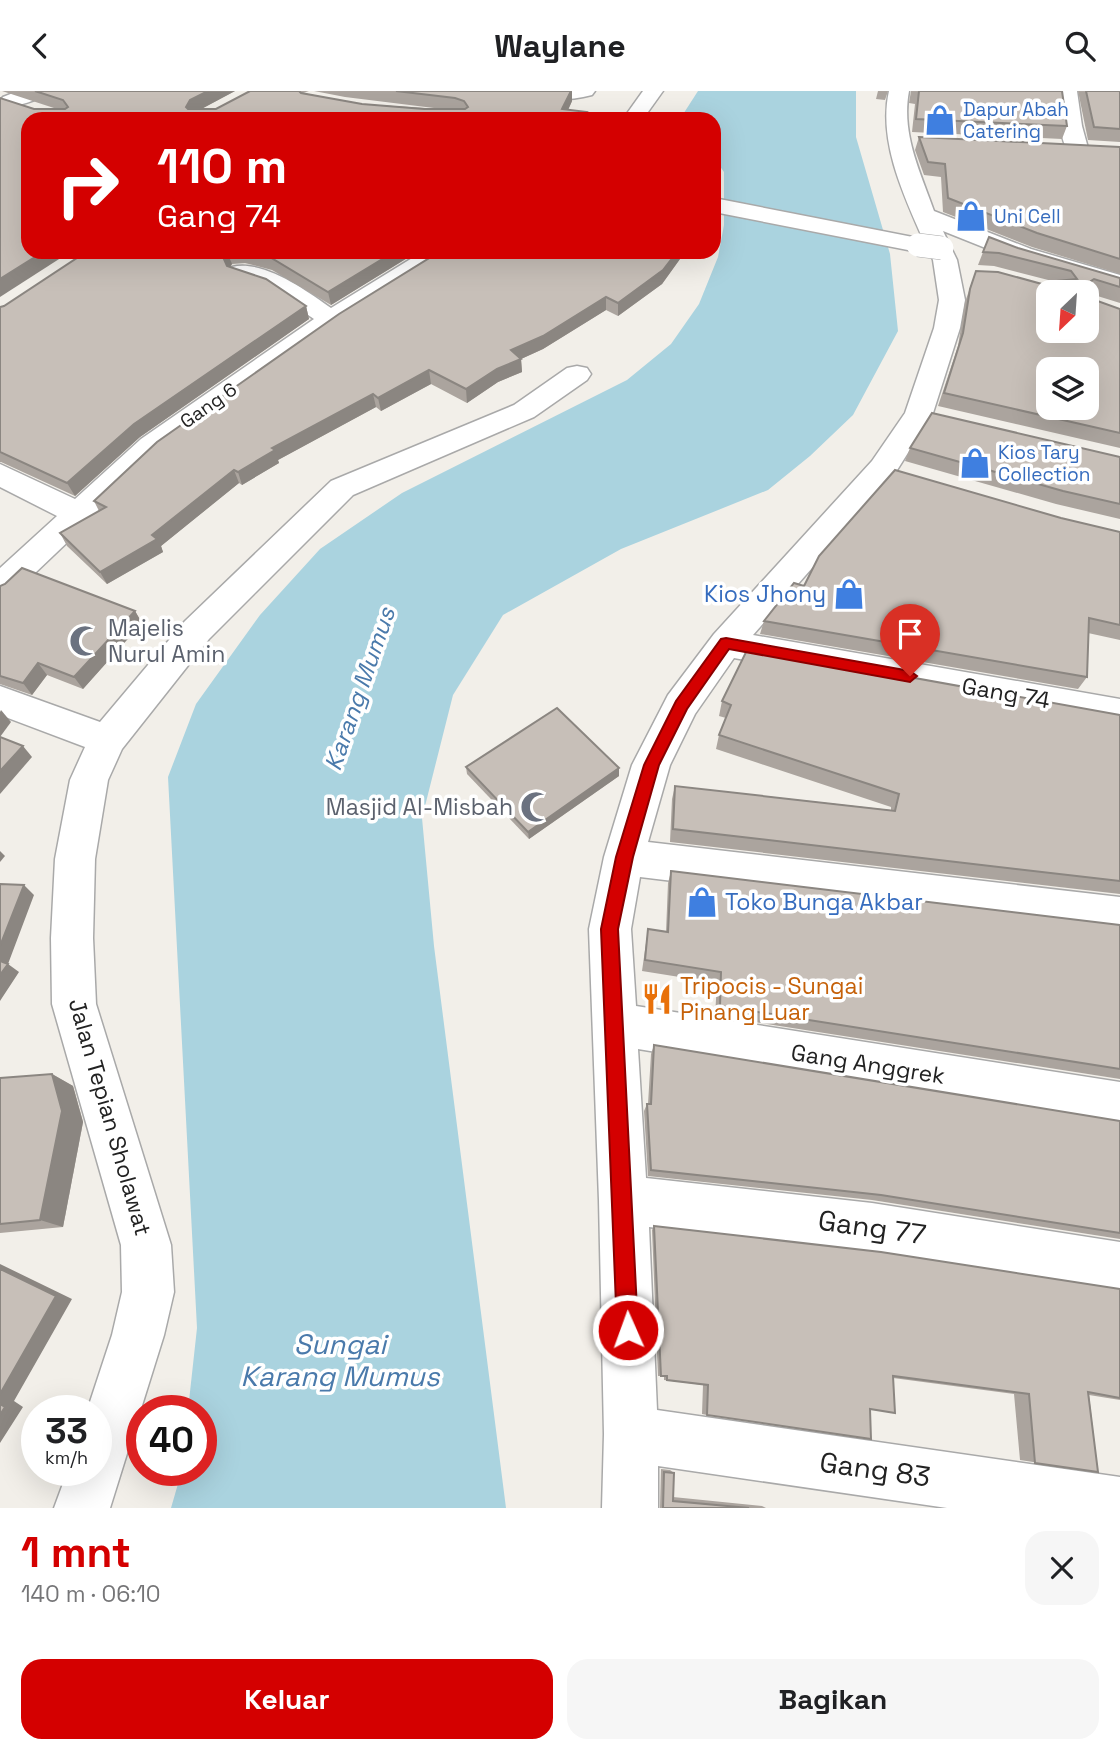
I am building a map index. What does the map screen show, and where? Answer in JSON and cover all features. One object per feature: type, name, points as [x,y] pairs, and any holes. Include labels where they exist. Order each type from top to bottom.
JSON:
[{"type":"street","points":[[526,91],[560,95],[585,91]]},
{"type":"street","points":[[638,112],[653,91]]},
{"type":"street","points":[[630,1508],[631,1434],[623,1199],[610,929],[624,857],[651,765],[681,705],[726,643],[823,532],[896,472],[932,416],[952,300],[945,260],[924,215],[898,140],[895,111],[899,91]]},
{"type":"street","points":[[1068,91],[1069,116],[1077,148]]},
{"type":"street","points":[[5,100],[36,101]]},
{"type":"street","points":[[898,140],[926,142]]},
{"type":"street","points":[[1049,147],[1101,149]]},
{"type":"street","points":[[721,207],[945,260],[1019,265],[1120,295]]},
{"type":"street","points":[[924,215],[1022,254],[1120,283]]},
{"type":"street","name":"Gang 6","points":[[6,572],[78,514],[151,446],[331,319],[428,259]]},
{"type":"street","points":[[241,272],[281,285],[331,319]]},
{"type":"street","name":"Jalan Tepian Sholawat","points":[[112,1418],[138,1335],[148,1292],[146,1245],[74,1004],[72,938],[75,859],[89,780],[107,740],[197,630],[342,488],[524,411],[576,374]]},
{"type":"street","points":[[0,474],[78,514]]},
{"type":"street","name":"Gang 74","points":[[726,643],[1120,714]]},
{"type":"street","points":[[0,699],[107,740]]},
{"type":"street","points":[[624,857],[1120,916]]},
{"type":"street","name":"Gang Anggrek","points":[[615,1024],[1120,1105]]},
{"type":"street","name":"Gang 77","points":[[623,1199],[797,1217],[1017,1248],[1120,1267]]},
{"type":"street","name":"Gang 83","points":[[631,1434],[1120,1504]]},
{"type":"street","name":"Jalan Tepian Sholawat","points":[[82,1508],[90,1486]]},
{"type":"water","name":"Sungai Karang Mumus","points":[[698,91],[856,91],[856,137],[890,254],[898,331],[853,415],[810,456],[768,490],[621,549],[503,615],[453,695],[422,818],[434,946],[506,1508],[171,1508],[177,1486],[217,1486],[217,1395],[190,1395],[197,1328],[168,777],[196,704],[260,615],[320,549],[402,493],[627,380],[671,344],[699,304],[717,259],[721,259],[724,172],[721,168],[721,112],[684,112]]},
{"type":"building","points":[[35,91],[208,91],[190,100],[186,107],[188,109],[216,109],[250,91],[299,91],[362,104],[465,109],[468,107],[464,101],[455,98],[396,91],[571,91],[562,109],[587,112],[21,112],[21,259],[32,259],[0,279],[0,98],[34,109],[65,109],[68,107],[63,100]]},
{"type":"building","points":[[919,91],[1062,91],[1067,126],[916,119]]},
{"type":"building","points":[[1086,91],[1120,91],[1120,129],[1094,127]]},
{"type":"building","points":[[919,137],[1120,147],[1120,259],[1037,233],[948,198],[945,164],[928,162]]},
{"type":"building","points":[[989,237],[1120,278],[1120,287],[1094,279],[1067,280],[1077,279],[1071,271],[999,253],[983,252]]},
{"type":"building","points":[[75,259],[224,259],[227,266],[266,279],[306,306],[134,424],[67,483],[0,452],[0,307]]},
{"type":"building","points":[[273,259],[382,259],[328,292]]},
{"type":"building","points":[[428,259],[672,259],[663,270],[618,303],[606,297],[543,336],[511,350],[521,359],[497,369],[466,389],[429,370],[378,398],[373,394],[272,448],[275,450],[238,472],[234,470],[152,535],[157,539],[100,572],[60,533],[106,507],[94,501],[157,442],[339,314]]},
{"type":"building","points":[[976,271],[998,272],[1036,282],[1036,343],[1099,343],[1099,302],[1120,309],[1120,433],[1063,420],[1099,420],[1099,357],[1036,357],[1036,414],[944,393],[963,333],[970,289]]},
{"type":"building","points":[[932,413],[1120,457],[1120,504],[1063,491],[910,448]]},
{"type":"building","points":[[895,470],[1061,518],[1120,532],[1120,625],[1089,618],[1087,677],[764,621],[794,583],[804,586],[819,556]]},
{"type":"building","points":[[22,568],[135,611],[74,677],[38,663],[23,683],[0,676],[0,586]]},
{"type":"building","points":[[748,648],[1120,715],[1120,881],[673,829],[675,786],[895,811],[899,794],[719,735],[731,705],[722,701]]},
{"type":"building","name":"Masjid Al-Misbah","points":[[557,708],[619,768],[528,832],[466,767]]},
{"type":"building","points":[[0,737],[23,746],[0,771]]},
{"type":"building","points":[[671,871],[1120,925],[1120,1069],[720,1006],[721,972],[645,960],[648,929],[668,932]]},
{"type":"building","points":[[0,884],[24,885],[0,946]]},
{"type":"building","points":[[0,961],[8,964],[0,975]]},
{"type":"building","points":[[654,1045],[1120,1121],[1120,1233],[881,1195],[651,1170],[647,1104],[651,1104]]},
{"type":"building","points":[[52,1074],[62,1111],[40,1220],[0,1224],[0,1078]]},
{"type":"building","points":[[654,1226],[881,1252],[1120,1289],[1120,1398],[1088,1392],[1098,1472],[1035,1463],[1029,1394],[893,1376],[895,1413],[870,1409],[871,1439],[707,1415],[708,1385],[667,1380],[667,1376],[661,1376]]},
{"type":"building","points":[[0,1269],[56,1296],[0,1394]]},
{"type":"building","points":[[664,1472],[674,1473],[673,1501],[749,1508],[663,1508]]},
{"type":"place","name":"Dapur Abah Catering","points":[[940,120]]},
{"type":"place","name":"Uni Cell","points":[[971,216]]},
{"type":"place","name":"Kios Tary Collection","points":[[975,463]]},
{"type":"place","name":"Kios Jhony","points":[[849,594]]},
{"type":"place","name":"Majelis Nurul Amin","points":[[85,641]]},
{"type":"place","name":"Masjid Al-Misbah","points":[[536,807]]},
{"type":"place","name":"Toko Bunga Akbar","points":[[702,902]]},
{"type":"place","name":"Tripocis - Sungai Pinang Luar","points":[[657,999]]},
{"type":"route","points":[[628,1330],[610,929],[624,857],[651,765],[681,705],[726,643],[910,676]]},
{"type":"water label","name":"Karang Mumus","points":[[360,689]]}]
